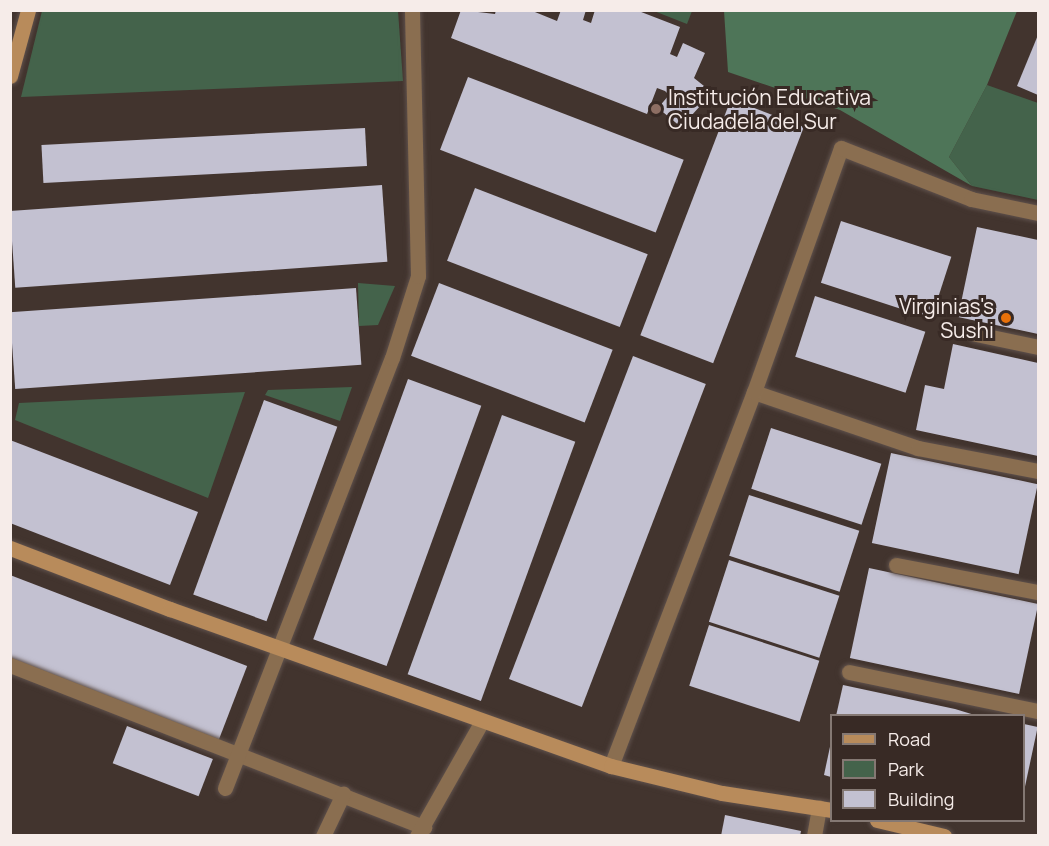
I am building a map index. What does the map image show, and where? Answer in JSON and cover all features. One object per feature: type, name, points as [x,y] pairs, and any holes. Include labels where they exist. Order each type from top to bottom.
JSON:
[{"type":"street","points":[[10,76],[28,10]]},
{"type":"street","points":[[225,788],[282,647],[392,358],[418,276],[412,10]]},
{"type":"street","points":[[611,765],[754,392],[841,148],[971,199],[1038,213]]},
{"type":"street","points":[[976,334],[1038,347]]},
{"type":"street","points":[[754,392],[918,448],[1038,471]]},
{"type":"street","points":[[10,548],[482,721],[611,765],[722,793],[825,809],[814,836]]},
{"type":"street","points":[[896,566],[1038,592]]},
{"type":"street","points":[[10,665],[343,794],[421,831],[482,721]]},
{"type":"street","points":[[849,672],[1038,711]]},
{"type":"street","points":[[323,836],[343,794]]},
{"type":"street","points":[[885,822],[940,835]]},
{"type":"green space","points":[[42,11],[398,11],[403,81],[21,97]]},
{"type":"green space","points":[[654,11],[692,11],[687,24]]},
{"type":"green space","points":[[724,11],[1017,11],[987,85],[949,157],[972,186],[840,110],[728,72]]},
{"type":"green space","points":[[987,85],[1038,103],[1038,200],[972,186],[949,157]]},
{"type":"green space","points":[[358,283],[395,286],[378,325],[359,326]]},
{"type":"green space","points":[[352,387],[340,421],[265,395],[268,390]]},
{"type":"green space","points":[[245,392],[208,498],[15,420],[19,403]]},
{"type":"building","name":"Institución Educativa Ciudadela del Sur","points":[[461,10],[495,14],[496,10],[530,10],[557,21],[561,10],[586,10],[583,20],[591,23],[595,10],[636,10],[680,27],[670,54],[677,57],[683,43],[705,53],[694,78],[704,86],[694,98],[701,105],[681,127],[658,108],[669,95],[665,91],[657,88],[647,114],[451,38]]},
{"type":"building","points":[[1038,35],[1038,95],[1017,86]]},
{"type":"building","points":[[468,77],[684,160],[656,233],[440,150]]},
{"type":"building","points":[[731,99],[804,127],[713,363],[640,335]]},
{"type":"building","points":[[365,128],[367,166],[43,183],[41,145]]},
{"type":"building","points":[[382,185],[387,262],[15,288],[10,211]]},
{"type":"building","points":[[475,188],[648,254],[620,327],[447,261]]},
{"type":"building","points":[[841,221],[951,257],[931,319],[821,283]]},
{"type":"building","points":[[977,227],[1038,240],[1038,334],[958,317]]},
{"type":"building","points":[[439,283],[613,350],[585,422],[411,356]]},
{"type":"building","points":[[356,288],[361,365],[15,389],[10,312]]},
{"type":"building","points":[[815,296],[925,332],[906,393],[795,357]]},
{"type":"building","points":[[953,344],[1038,363],[1038,456],[916,430],[925,385],[944,389]]},
{"type":"building","points":[[633,356],[706,384],[582,707],[509,679]]},
{"type":"building","points":[[408,379],[481,406],[387,666],[313,639]]},
{"type":"building","points":[[264,400],[337,427],[266,621],[193,595]]},
{"type":"building","points":[[502,415],[575,442],[481,701],[408,674]]},
{"type":"building","points":[[771,428],[881,464],[862,525],[751,489]]},
{"type":"building","points":[[10,440],[198,512],[170,585],[10,523]]},
{"type":"building","points":[[891,453],[1038,484],[1019,574],[872,543]]},
{"type":"building","points":[[749,495],[859,531],[840,592],[729,556]]},
{"type":"building","points":[[729,560],[839,596],[819,658],[709,622]]},
{"type":"building","points":[[869,568],[1038,604],[1019,694],[850,658]]},
{"type":"building","points":[[10,575],[247,666],[218,743],[10,663]]},
{"type":"building","points":[[709,625],[819,661],[800,722],[689,686]]},
{"type":"building","points":[[843,685],[971,714],[836,714]]},
{"type":"building","points":[[1025,724],[1038,727],[1025,787]]},
{"type":"building","points":[[127,726],[213,759],[199,796],[113,763]]},
{"type":"building","points":[[830,747],[830,777],[824,775]]},
{"type":"building","points":[[725,815],[801,831],[800,836],[721,836]]},
{"type":"place","name":"Institución Educativa Ciudadela del Sur","points":[[656,109]]},
{"type":"place","name":"Virginias's Sushi","points":[[1006,318]]}]
